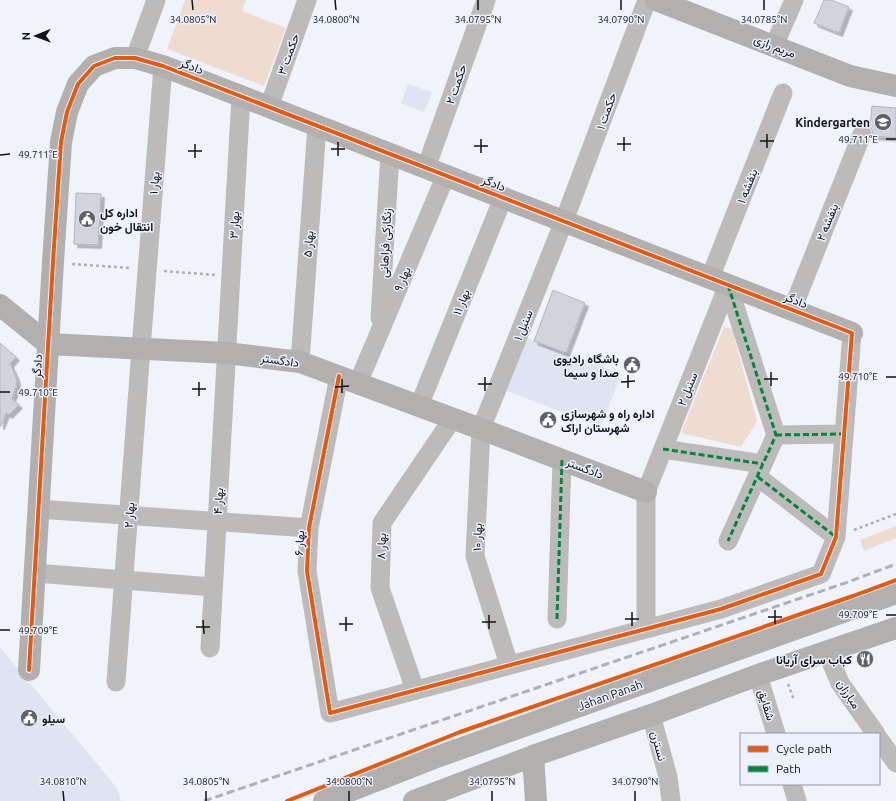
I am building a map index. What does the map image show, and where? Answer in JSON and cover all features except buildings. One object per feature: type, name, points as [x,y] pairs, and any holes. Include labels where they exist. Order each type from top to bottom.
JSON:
[{"type":"street","points":[[135,58],[156,0]]},
{"type":"street","name":"حکمت ۳","points":[[269,107],[307,0]]},
{"type":"street","name":"حکمت ۲","points":[[436,172],[486,0]]},
{"type":"street","name":"مریم رازی","points":[[656,0],[850,76],[896,86]]},
{"type":"street","name":"حکمت ۱","points":[[564,221],[656,0]]},
{"type":"street","points":[[774,46],[794,0]]},
{"type":"street","name":"دادگر","points":[[29,670],[53,262],[62,142],[67,112],[78,84],[94,66],[115,58],[135,58],[163,66],[852,333]]},
{"type":"street","name":"بهار ۱","points":[[141,349],[163,66]]},
{"type":"street","name":"بنفشه ۱","points":[[719,281],[783,93]]},
{"type":"street","name":"بهار ۳","points":[[227,353],[241,96]]},
{"type":"street","name":"بهار ۵","points":[[300,362],[317,126]]},
{"type":"street","name":"بنفشه ۲","points":[[792,310],[862,134]]},
{"type":"street","name":"زنگارکی فراهانی","points":[[380,332],[390,154]]},
{"type":"street","name":"بهار ۹","points":[[348,379],[380,332],[436,172]]},
{"type":"street","name":"بهار ۱۱","points":[[419,406],[503,198]]},
{"type":"street","name":"سنبل ۱","points":[[481,428],[564,221]]},
{"type":"street","points":[[719,281],[776,435],[728,541]]},
{"type":"street","name":"سنبل ۲","points":[[646,492],[663,449],[719,281]]},
{"type":"street","points":[[0,305],[48,344]]},
{"type":"street","points":[[415,690],[721,609],[821,574],[836,536],[852,333]]},
{"type":"street","name":"دادگستر","points":[[48,344],[227,353],[300,362],[481,428],[646,492]]},
{"type":"street","name":"بهار ۲","points":[[116,682],[141,349]]},
{"type":"street","name":"بهار ۴","points":[[210,648],[227,353]]},
{"type":"street","name":"بهار ۶","points":[[348,379],[309,528],[307,571],[330,713],[415,690]]},
{"type":"street","name":"بهار ۸","points":[[415,690],[380,588],[382,523],[453,418]]},
{"type":"street","name":"بهار ۱۰","points":[[481,428],[476,556],[509,665]]},
{"type":"street","points":[[776,435],[844,434]]},
{"type":"street","points":[[663,449],[760,470],[836,536]]},
{"type":"street","points":[[557,619],[562,460]]},
{"type":"street","points":[[646,492],[646,628]]},
{"type":"street","points":[[38,509],[309,528]]},
{"type":"street","points":[[35,573],[213,587]]},
{"type":"street","name":"Jahan Panah","points":[[324,801],[434,758],[896,593]]},
{"type":"street","points":[[414,801],[533,756],[651,715],[758,675],[896,629]]},
{"type":"street","name":"مبارزان","points":[[827,652],[840,683],[875,733]]},
{"type":"street","name":"شقایق","points":[[758,675],[776,733]]},
{"type":"street","name":"نسترن","points":[[651,715],[668,777],[671,801]]},
{"type":"street","points":[[880,740],[896,763]]},
{"type":"street","points":[[533,756],[536,801]]},
{"type":"street","points":[[792,785],[797,801]]},
{"type":"path","points":[[836,536],[896,514]]},
{"type":"shaded area","points":[[185,0],[246,0],[242,11],[286,28],[264,86],[167,49]]},
{"type":"shaded area","points":[[408,84],[432,92],[424,112],[401,103]]},
{"type":"shaded area","points":[[724,327],[732,329],[757,421],[741,447],[681,433]]},
{"type":"shaded area","points":[[525,337],[621,374],[601,427],[505,390]]},
{"type":"shaded area","points":[[896,526],[896,538],[864,551],[860,540]]},
{"type":"shaded area","name":"سیلو","points":[[0,647],[117,788],[121,801],[0,801]]},
{"type":"railway","points":[[204,801],[848,582],[896,564]]},
{"type":"marked path","points":[[728,285],[776,435],[728,541]]},
{"type":"marked path","points":[[776,435],[844,434]]},
{"type":"marked path","points":[[663,449],[763,464]]},
{"type":"marked path","points":[[557,619],[562,460]]},
{"type":"marked path","points":[[758,477],[836,537]]},
{"type":"cycle path","points":[[29,670],[61,142],[67,112],[78,84],[94,66],[115,58],[135,58],[163,66],[852,333],[836,537],[821,574],[721,609],[330,713],[307,571],[309,528],[339,376]]},
{"type":"cycle path","points":[[287,801],[460,732],[896,580]]},
{"type":"place","name":"Kindergarten","points":[[883,122]]},
{"type":"place","name":"اداره کل انتقال خون","points":[[87,219]]},
{"type":"place","name":"باشگاه رادیوی صدا و سیما","points":[[632,365]]},
{"type":"place","name":"اداره راه و شهرسازی شهرستان اراک","points":[[548,420]]},
{"type":"place","name":"کباب سرای آریانا","points":[[865,659]]},
{"type":"place","name":"سیلو","points":[[29,718]]}]
